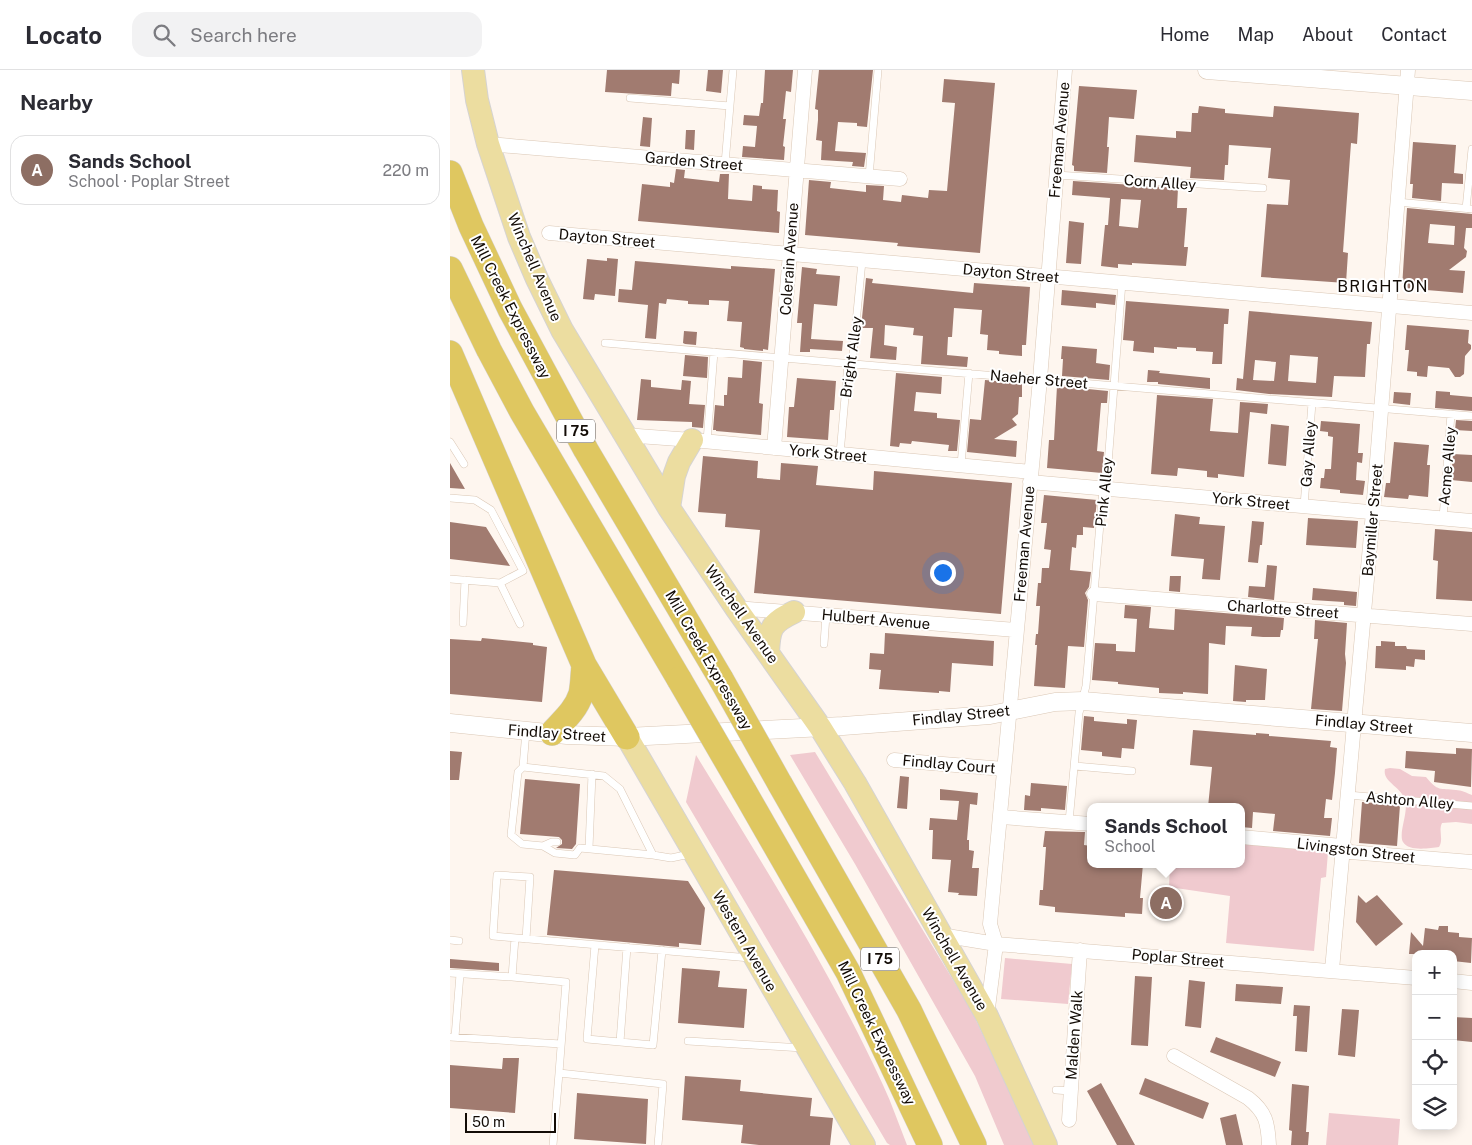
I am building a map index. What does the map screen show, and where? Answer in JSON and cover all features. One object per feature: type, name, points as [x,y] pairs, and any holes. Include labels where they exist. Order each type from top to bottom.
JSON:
[{"type":"highway","name":"Mill Creek Expressway","points":[[450,173],[470,226],[510,309],[586,450],[721,679],[909,1010],[972,1142]]},
{"type":"highway","name":"Mill Creek Expressway","points":[[450,270],[522,412],[848,972],[928,1140]]},
{"type":"highway","points":[[450,353],[524,551],[584,665],[626,737]]},
{"type":"highway","points":[[552,733],[569,715],[576,704],[581,693],[584,665]]},
{"type":"main road","name":"Winchell Avenue","points":[[473,70],[477,100],[488,144],[519,237],[562,330],[669,508],[736,608],[820,727],[855,784],[987,1016],[1046,1145]]},
{"type":"main road","points":[[669,508],[674,476],[679,462],[700,441]]},
{"type":"main road","points":[[768,653],[768,635],[773,625],[781,618],[794,612]]},
{"type":"main road","name":"Western Avenue","points":[[626,737],[864,1145]]},
{"type":"street","name":"Colerain Avenue","points":[[774,448],[796,170],[806,70]]},
{"type":"street","name":"Freeman Avenue","points":[[987,1016],[996,944],[990,924],[1040,379],[1065,70]]},
{"type":"street","points":[[1207,70],[1407,78],[1472,91]]},
{"type":"street","name":"Baymiller Street","points":[[1332,970],[1373,512],[1407,78]]},
{"type":"street","name":"Garden Street","points":[[488,144],[900,179]]},
{"type":"street","name":"Dayton Street","points":[[549,233],[1472,313]]},
{"type":"street","name":"York Street","points":[[624,435],[961,465],[1103,489],[1472,521]]},
{"type":"street","name":"Charlotte Street","points":[[1094,594],[1472,624]]},
{"type":"street","name":"Hulbert Avenue","points":[[736,608],[1016,630]]},
{"type":"street","name":"Findlay Street","points":[[450,723],[526,731],[626,737],[820,727],[990,715],[1055,702],[1083,702],[1472,733]]},
{"type":"street","name":"Findlay Court","points":[[894,760],[1004,769]]},
{"type":"street","points":[[1001,817],[1087,824]]},
{"type":"street","name":"Livingston Street","points":[[1245,837],[1342,846],[1350,852],[1472,862]]},
{"type":"street","name":"Poplar Street","points":[[941,935],[996,944],[1412,978]]},
{"type":"street","name":"Malden Walk","points":[[1069,1120],[1080,950]]},
{"type":"street","points":[[1457,981],[1472,983]]},
{"type":"street","points":[[1174,1056],[1258,1105],[1263,1112],[1268,1128],[1268,1145]]},
{"type":"lane","points":[[725,164],[733,70]]},
{"type":"lane","points":[[869,176],[878,70]]},
{"type":"lane","points":[[630,98],[730,106]]},
{"type":"lane","points":[[1397,202],[1469,209],[1472,149]]},
{"type":"lane","name":"Corn Alley","points":[[1056,175],[1263,188]]},
{"type":"lane","name":"Bright Alley","points":[[840,454],[848,363],[853,354],[862,261]]},
{"type":"lane","name":"Pink Alley","points":[[1069,822],[1079,713],[1086,686],[1103,489],[1107,477],[1122,282]]},
{"type":"lane","name":"Naeher Street","points":[[605,343],[1472,416]]},
{"type":"lane","points":[[700,441],[714,352]]},
{"type":"lane","points":[[961,465],[969,373]]},
{"type":"lane","name":"Gay Alley","points":[[1304,506],[1312,403]]},
{"type":"lane","name":"Acme Alley","points":[[1443,518],[1451,414]]},
{"type":"lane","points":[[450,442],[464,464]]},
{"type":"lane","points":[[450,498],[475,500],[491,510],[524,551],[523,571],[500,583],[450,578]]},
{"type":"lane","points":[[463,622],[465,580]]},
{"type":"lane","points":[[500,583],[520,624]]},
{"type":"lane","points":[[824,644],[826,615]]},
{"type":"lane","points":[[526,731],[523,767],[518,772],[511,835],[522,844],[543,846],[555,853],[575,854],[578,846],[671,858],[694,854]]},
{"type":"lane","points":[[1075,766],[1132,771]]},
{"type":"lane","points":[[523,767],[604,776],[620,789],[653,855]]},
{"type":"lane","points":[[589,848],[592,774]]},
{"type":"lane","name":"Ashton Alley","points":[[1348,795],[1472,806]]},
{"type":"lane","points":[[543,846],[557,842]]},
{"type":"lane","points":[[526,939],[530,877],[497,875],[493,936],[526,939],[595,945],[756,958]]},
{"type":"lane","points":[[512,977],[515,938]]},
{"type":"lane","points":[[450,940],[459,940]]},
{"type":"lane","points":[[595,945],[587,1039],[653,1045],[662,950]]},
{"type":"lane","points":[[620,1042],[627,947]]},
{"type":"lane","points":[[450,973],[566,982],[553,1145]]},
{"type":"lane","points":[[460,974],[453,1037],[561,1044]]},
{"type":"lane","points":[[688,1041],[808,1049]]},
{"type":"lane","points":[[559,1073],[663,1084],[658,1145]]},
{"type":"lane","points":[[1056,1090],[1071,1091]]},
{"type":"shaded area","points":[[815,752],[970,1008],[1035,1143],[1033,1145],[1004,1145],[975,1076],[855,864],[790,755]]},
{"type":"shaded area","points":[[696,755],[794,917],[841,1000],[883,1085],[907,1145],[890,1145],[887,1143],[686,802]]},
{"type":"shaded area","points":[[1385,769],[1400,769],[1412,776],[1426,777],[1440,788],[1460,790],[1472,795],[1472,824],[1442,823],[1439,847],[1420,849],[1406,845],[1402,838],[1406,810],[1405,800],[1400,791],[1386,777]]},
{"type":"shaded area","points":[[1245,844],[1328,852],[1326,877],[1321,878],[1314,951],[1226,943],[1230,896],[1169,887],[1170,868],[1245,868]]},
{"type":"shaded area","points":[[1005,958],[1072,964],[1068,1004],[1001,999]]},
{"type":"shaded area","points":[[1329,1113],[1400,1119],[1398,1145],[1326,1145]]},
{"type":"building","points":[[607,70],[680,70],[679,84],[672,83],[671,96],[605,92]]},
{"type":"building","points":[[708,70],[723,70],[721,93],[706,91]]},
{"type":"building","points":[[765,70],[793,70],[791,92],[786,91],[783,119],[786,119],[783,146],[785,147],[784,160],[742,157],[743,146],[755,147],[757,126],[743,125],[744,115],[759,116],[761,103],[763,103]]},
{"type":"building","points":[[819,70],[873,70],[867,127],[857,126],[857,123],[838,122],[835,151],[866,153],[864,167],[852,166],[853,162],[821,160],[822,141],[816,140],[818,110],[815,109]]},
{"type":"building","points":[[944,79],[995,83],[980,253],[897,246],[898,243],[805,235],[809,180],[831,182],[830,188],[866,192],[866,185],[884,186],[883,200],[901,202],[902,195],[928,198],[929,190],[947,191],[955,103],[942,102]]},
{"type":"building","points":[[1079,86],[1137,90],[1134,119],[1109,117],[1107,173],[1074,171],[1074,166],[1072,165]]},
{"type":"building","points":[[1199,106],[1225,109],[1225,113],[1273,117],[1274,106],[1359,113],[1357,144],[1351,143],[1343,252],[1348,253],[1346,283],[1261,277],[1267,204],[1288,205],[1290,180],[1268,178],[1271,148],[1229,145],[1228,165],[1225,165],[1224,180],[1190,178],[1191,167],[1134,162],[1136,135],[1176,138],[1176,131],[1191,132],[1192,113],[1198,113]]},
{"type":"building","points":[[643,117],[652,118],[650,147],[640,146]]},
{"type":"building","points":[[686,130],[695,130],[694,150],[685,149]]},
{"type":"building","points":[[1413,142],[1456,145],[1454,173],[1463,174],[1463,184],[1442,183],[1441,201],[1412,198],[1413,184],[1410,184]]},
{"type":"building","points":[[676,169],[685,170],[684,178],[719,182],[720,174],[729,174],[728,199],[752,201],[753,185],[762,186],[762,189],[778,190],[779,233],[638,221],[642,184],[670,187],[670,182],[674,183]]},
{"type":"building","points":[[1073,181],[1178,188],[1177,208],[1187,208],[1184,247],[1188,247],[1186,266],[1132,263],[1132,265],[1118,264],[1118,268],[1101,266],[1105,225],[1108,225],[1110,198],[1072,195]],"holes":[[[1121,199],[1141,200],[1138,228],[1119,226]]]},
{"type":"building","points":[[1407,208],[1472,214],[1472,228],[1466,228],[1464,248],[1467,251],[1466,257],[1449,270],[1465,271],[1463,293],[1402,288]],"holes":[[[1430,224],[1455,226],[1454,245],[1428,243]]]},
{"type":"building","points":[[1069,221],[1084,223],[1081,264],[1066,263]]},
{"type":"building","points":[[607,258],[618,259],[615,296],[595,294],[594,300],[583,299],[587,259],[607,261]]},
{"type":"building","points":[[635,261],[731,269],[731,266],[775,269],[768,350],[744,349],[740,347],[742,322],[727,321],[729,301],[709,300],[709,305],[688,304],[688,301],[667,299],[666,304],[659,303],[656,339],[645,338],[648,305],[618,302],[619,289],[632,290]]},
{"type":"building","points":[[802,267],[817,269],[816,274],[840,276],[837,306],[814,304],[811,339],[843,341],[842,351],[810,349],[810,352],[800,352],[802,323],[797,323]]},
{"type":"building","points":[[866,278],[873,279],[872,283],[973,293],[974,283],[1030,287],[1026,345],[1022,345],[1022,356],[999,354],[999,351],[987,350],[988,335],[980,334],[982,310],[954,308],[952,337],[948,337],[947,355],[968,357],[967,367],[921,364],[923,336],[913,335],[914,328],[885,325],[884,345],[897,347],[896,360],[870,358],[873,328],[861,328]]},
{"type":"building","points":[[1062,290],[1116,295],[1115,305],[1096,303],[1096,308],[1061,305]]},
{"type":"building","points":[[1126,301],[1229,309],[1228,324],[1224,324],[1222,364],[1212,364],[1213,352],[1196,351],[1196,348],[1154,347],[1154,353],[1133,351],[1134,341],[1123,340]]},
{"type":"building","points":[[1249,311],[1372,322],[1370,344],[1367,344],[1365,377],[1334,376],[1332,397],[1269,394],[1236,390],[1237,378],[1243,379]],"holes":[[[1290,355],[1318,357],[1316,383],[1288,381]],[[1255,360],[1276,362],[1274,381],[1253,380]]]},
{"type":"building","points":[[1407,325],[1469,330],[1468,343],[1471,345],[1471,349],[1465,356],[1464,374],[1460,377],[1455,377],[1449,368],[1428,366],[1427,377],[1417,376],[1417,372],[1407,371],[1409,350],[1405,350]]},
{"type":"building","points":[[684,331],[697,332],[696,345],[683,343]]},
{"type":"building","points":[[1062,346],[1097,349],[1096,363],[1110,365],[1109,380],[1062,376]]},
{"type":"building","points":[[685,355],[708,357],[707,378],[683,376]]},
{"type":"building","points":[[743,360],[762,362],[759,403],[763,404],[761,435],[713,430],[715,405],[724,406],[724,395],[727,395],[728,377],[742,378]]},
{"type":"building","points":[[1148,370],[1160,371],[1159,373],[1210,378],[1210,389],[1147,382]]},
{"type":"building","points":[[896,373],[942,377],[941,394],[916,392],[914,411],[937,413],[937,418],[960,420],[957,451],[948,451],[949,445],[912,441],[911,444],[900,443],[899,447],[890,446]]},
{"type":"building","points":[[797,378],[836,381],[834,410],[830,410],[828,440],[787,437],[789,407],[794,407]]},
{"type":"building","points":[[641,379],[651,380],[651,387],[681,390],[682,380],[691,381],[689,404],[705,405],[703,428],[692,427],[692,422],[637,420]]},
{"type":"building","points":[[985,380],[1022,383],[1022,397],[1019,397],[1018,414],[1012,419],[1017,425],[994,439],[1017,441],[1016,457],[967,452],[970,419],[981,420]]},
{"type":"building","points":[[1057,386],[1108,391],[1107,403],[1101,403],[1097,451],[1104,452],[1102,473],[1047,468],[1049,440],[1054,440]]},
{"type":"building","points":[[1436,391],[1450,392],[1450,395],[1472,397],[1472,411],[1435,408]]},
{"type":"building","points":[[1394,392],[1411,393],[1410,405],[1393,403]]},
{"type":"building","points":[[1157,395],[1213,399],[1210,431],[1238,433],[1240,402],[1268,404],[1267,414],[1250,412],[1244,477],[1218,474],[1218,478],[1207,477],[1207,471],[1178,468],[1177,476],[1151,474]]},
{"type":"building","points":[[1456,420],[1472,421],[1472,431],[1455,430]]},
{"type":"building","points":[[1321,421],[1360,424],[1358,453],[1363,453],[1362,463],[1357,462],[1356,480],[1365,481],[1363,495],[1340,493],[1340,490],[1320,488],[1321,478],[1324,478],[1325,469],[1331,469],[1333,437],[1328,436],[1328,432],[1320,431]]},
{"type":"building","points":[[1271,424],[1289,426],[1286,466],[1268,464]]},
{"type":"building","points":[[1394,442],[1429,445],[1427,465],[1430,465],[1428,497],[1409,495],[1408,499],[1384,497],[1386,483],[1390,483]]},
{"type":"building","points":[[1453,454],[1472,455],[1472,482],[1451,480]]},
{"type":"building","points":[[703,456],[758,461],[757,478],[780,480],[781,463],[818,466],[816,485],[873,490],[874,471],[1012,483],[1001,614],[754,593],[760,530],[725,527],[726,514],[698,512]]},
{"type":"building","points":[[450,463],[465,489],[450,488]]},
{"type":"building","points":[[1044,495],[1097,500],[1094,528],[1083,527],[1083,535],[1077,535],[1076,548],[1072,547],[1070,570],[1091,572],[1089,587],[1085,593],[1088,600],[1084,647],[1068,646],[1065,688],[1034,686],[1037,645],[1035,645],[1036,634],[1038,634],[1040,606],[1036,606],[1038,583],[1041,583],[1042,568],[1049,568],[1051,550],[1044,549],[1047,523],[1041,523]]},
{"type":"building","points":[[1175,514],[1200,517],[1199,524],[1225,526],[1220,580],[1202,579],[1204,559],[1171,556]]},
{"type":"building","points":[[1308,518],[1358,521],[1356,548],[1306,545]]},
{"type":"building","points":[[1252,521],[1264,522],[1258,563],[1248,562]]},
{"type":"building","points":[[450,522],[486,527],[510,566],[450,559]]},
{"type":"building","points":[[1435,529],[1472,532],[1472,601],[1436,599],[1438,561],[1433,560]]},
{"type":"building","points":[[1267,565],[1277,566],[1274,600],[1248,597],[1249,586],[1265,587]]},
{"type":"building","points":[[1170,576],[1181,576],[1180,592],[1169,591]]},
{"type":"building","points":[[1313,588],[1357,592],[1356,606],[1344,605],[1344,602],[1312,600]]},
{"type":"building","points":[[1125,605],[1151,607],[1149,628],[1174,630],[1175,609],[1284,618],[1283,630],[1281,630],[1280,637],[1263,637],[1251,636],[1252,627],[1226,626],[1225,645],[1209,643],[1208,694],[1159,693],[1159,688],[1092,680],[1095,643],[1116,644],[1116,651],[1135,652],[1137,619],[1124,618]]},
{"type":"building","points":[[1315,620],[1347,623],[1342,711],[1311,709],[1318,639],[1314,639]]},
{"type":"building","points":[[885,633],[994,641],[993,666],[952,663],[950,692],[879,689],[881,670],[869,669],[870,653],[884,654]]},
{"type":"building","points":[[482,638],[533,643],[533,645],[547,647],[542,702],[450,694],[450,639],[481,641]]},
{"type":"building","points":[[1381,641],[1395,642],[1395,646],[1406,646],[1407,649],[1425,650],[1425,660],[1415,659],[1414,667],[1406,666],[1406,670],[1375,668],[1376,646],[1381,646]]},
{"type":"building","points":[[1235,665],[1267,669],[1265,700],[1233,701]]},
{"type":"building","points":[[1084,716],[1094,717],[1094,721],[1127,724],[1127,719],[1137,720],[1134,749],[1122,748],[1121,758],[1102,756],[1102,752],[1081,750]]},
{"type":"building","points":[[1193,730],[1256,735],[1256,733],[1269,734],[1269,736],[1331,741],[1330,747],[1337,748],[1335,773],[1332,800],[1326,799],[1324,818],[1332,818],[1330,836],[1273,831],[1275,814],[1253,812],[1252,828],[1245,827],[1245,803],[1208,803],[1212,767],[1190,765]]},
{"type":"building","points":[[1456,748],[1472,749],[1471,787],[1434,782],[1435,771],[1405,768],[1406,751],[1456,754]]},
{"type":"building","points":[[450,751],[462,752],[459,780],[450,780]]},
{"type":"building","points":[[900,776],[909,777],[907,809],[897,808]]},
{"type":"building","points":[[525,779],[580,784],[576,844],[572,849],[556,848],[562,844],[562,840],[559,837],[520,834]]},
{"type":"building","points":[[1031,783],[1067,786],[1065,810],[1041,808],[1041,811],[1024,810],[1025,795],[1030,796]]},
{"type":"building","points":[[940,789],[978,793],[977,805],[970,804],[967,840],[969,840],[969,850],[974,851],[972,868],[979,868],[977,896],[958,895],[959,893],[948,892],[951,860],[932,859],[933,830],[929,830],[930,818],[957,820],[959,801],[940,800]]},
{"type":"building","points":[[1362,802],[1400,805],[1397,846],[1359,843]]},
{"type":"building","points":[[1045,831],[1085,832],[1084,845],[1087,845],[1087,868],[1143,868],[1140,898],[1143,898],[1142,914],[1125,913],[1125,917],[1055,912],[1055,907],[1039,905],[1040,890],[1043,890],[1046,847],[1043,847]]},
{"type":"building","points":[[554,870],[688,881],[705,908],[701,945],[679,943],[679,947],[547,935]]},
{"type":"building","points":[[1358,895],[1366,903],[1377,895],[1403,924],[1376,946],[1356,922]]},
{"type":"building","points":[[1439,926],[1448,926],[1448,932],[1459,933],[1459,937],[1472,938],[1471,963],[1457,961],[1457,950],[1412,950],[1412,954],[1409,954],[1411,932],[1423,946],[1425,928],[1438,930]]},
{"type":"building","points":[[450,959],[499,963],[499,971],[450,968]]},
{"type":"building","points":[[682,968],[720,971],[718,987],[747,989],[744,1028],[678,1023]]},
{"type":"building","points":[[1135,976],[1152,977],[1148,1046],[1131,1045]]},
{"type":"building","points":[[1189,980],[1205,982],[1201,1028],[1185,1026]]},
{"type":"building","points":[[1236,984],[1283,987],[1281,1004],[1235,1001]]},
{"type":"building","points":[[1294,1005],[1310,1006],[1307,1052],[1295,1051],[1297,1016],[1293,1016]]},
{"type":"building","points":[[1342,1009],[1359,1010],[1355,1057],[1338,1055]]},
{"type":"building","points":[[1457,1017],[1472,1018],[1472,1042],[1457,1040]]},
{"type":"building","points":[[1216,1037],[1281,1062],[1275,1077],[1210,1052]]},
{"type":"building","points":[[503,1058],[519,1058],[515,1113],[450,1108],[450,1065],[502,1069]]},
{"type":"building","points":[[685,1076],[741,1080],[740,1091],[812,1098],[810,1116],[833,1118],[830,1145],[759,1145],[741,1143],[743,1125],[682,1120]]},
{"type":"building","points":[[1145,1078],[1209,1103],[1203,1119],[1139,1094]]},
{"type":"building","points":[[1101,1083],[1135,1145],[1117,1145],[1087,1091]]},
{"type":"building","points":[[1292,1084],[1309,1086],[1306,1132],[1309,1132],[1308,1145],[1291,1145],[1292,1131],[1289,1130]]},
{"type":"building","points":[[577,1093],[648,1099],[646,1144],[574,1139]]},
{"type":"building","points":[[1236,1114],[1243,1145],[1226,1145],[1220,1118]]},
{"type":"place","name":"Sands School","points":[[1166,903]]},
{"type":"district","name":"BRIGHTON","points":[[1383,286]]}]
